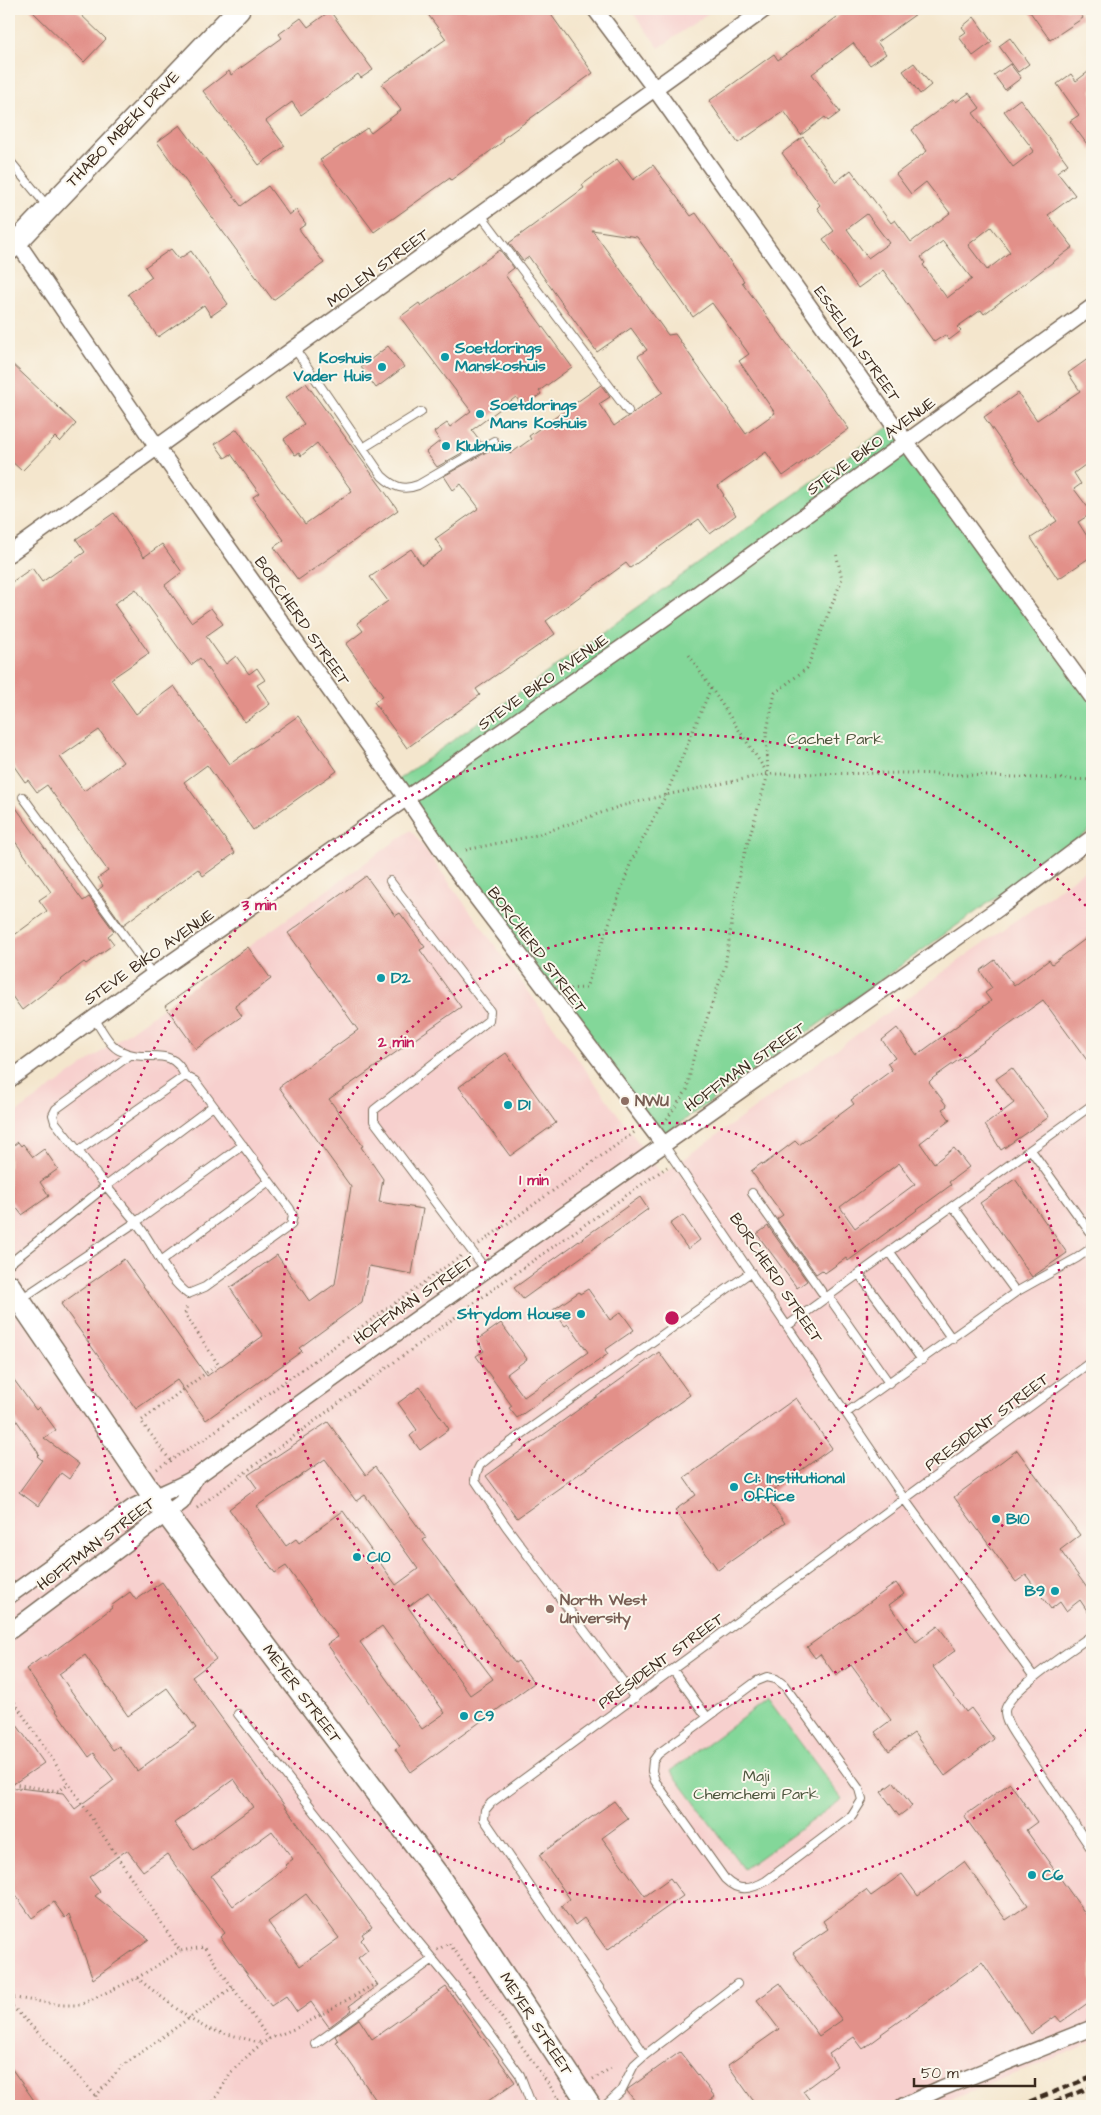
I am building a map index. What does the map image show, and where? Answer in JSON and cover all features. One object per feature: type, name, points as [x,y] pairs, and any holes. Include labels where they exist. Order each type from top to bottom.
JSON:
[{"type":"street","name":"THABO MBEKI DRIVE","points":[[13,246],[238,9]]},
{"type":"street","name":"ESSELEN STREET","points":[[594,9],[655,89],[906,442],[1092,697]]},
{"type":"street","name":"MOLEN STREET","points":[[9,554],[765,9]]},
{"type":"street","name":"BORCHERD STREET","points":[[13,246],[407,798],[454,868],[655,1134]]},
{"type":"street","name":"STEVE BIKO AVENUE","points":[[9,1080],[153,975],[663,619],[1092,307]]},
{"type":"street","name":"HOFFMAN STREET","points":[[9,1596],[133,1507],[154,1496],[173,1490],[196,1477],[486,1270],[655,1134],[1000,908],[1092,838]]},
{"type":"street","name":"MEYER STREET","points":[[14,1293],[154,1496],[438,1876],[590,2106]]},
{"type":"street","name":"HOFFMAN STREET","points":[[9,1632],[134,1536],[149,1528],[182,1502],[196,1477]]},
{"type":"street","points":[[903,2106],[942,2088],[1092,2028]]},
{"type":"lane","points":[[9,160],[48,207]]},
{"type":"lane","points":[[481,215],[628,411]]},
{"type":"lane","points":[[295,349],[382,476],[398,488],[408,489],[418,485],[494,441]]},
{"type":"lane","points":[[363,448],[421,412]]},
{"type":"lane","points":[[23,797],[153,975]]},
{"type":"lane","points":[[390,881],[490,1011],[489,1020],[374,1110],[374,1120],[486,1270]]},
{"type":"lane","points":[[94,1018],[119,1051],[130,1055],[173,1058],[180,1064],[185,1076],[195,1081],[290,1209],[293,1216],[291,1225],[205,1287],[188,1294],[181,1289],[161,1262],[136,1222],[55,1122],[53,1116],[56,1108],[130,1055]]},
{"type":"lane","points":[[78,1151],[185,1076]]},
{"type":"lane","points":[[787,1326],[1092,1105]]},
{"type":"lane","points":[[9,1264],[106,1186],[213,1106]]},
{"type":"lane","name":"BORCHERD STREET","points":[[655,1134],[905,1500],[1034,1677]]},
{"type":"lane","points":[[14,1293],[136,1222],[243,1145]]},
{"type":"lane","points":[[1031,1150],[1092,1235]]},
{"type":"lane","points":[[161,1262],[269,1181]]},
{"type":"lane","points":[[752,1193],[889,1383]]},
{"type":"lane","points":[[953,1206],[1016,1292]]},
{"type":"lane","points":[[846,1413],[1016,1292],[1077,1258],[1090,1249],[1092,1244]]},
{"type":"lane","points":[[890,1252],[952,1339]]},
{"type":"lane","points":[[635,1698],[506,1526],[475,1480],[476,1470],[491,1456],[751,1272]]},
{"type":"lane","points":[[859,1274],[922,1360]]},
{"type":"lane","name":"PRESIDENT STREET","points":[[645,2055],[484,1819],[485,1810],[491,1803],[1092,1361]]},
{"type":"lane","points":[[1092,1635],[1034,1677],[1008,1702],[1005,1711],[1007,1723],[1052,1793],[1092,1850]]},
{"type":"lane","points":[[673,1670],[707,1717]]},
{"type":"lane","points":[[767,1677],[776,1679],[784,1685],[859,1789],[862,1800],[852,1816],[766,1882],[755,1888],[742,1889],[731,1885],[725,1879],[655,1781],[652,1771],[658,1754],[707,1717],[757,1681],[767,1677]]},
{"type":"lane","points":[[238,1714],[458,1990],[520,2075],[532,2106]]},
{"type":"lane","points":[[315,2044],[433,1959]]},
{"type":"lane","points":[[605,2106],[621,2092],[634,2065],[737,1984]]},
{"type":"path","points":[[157,1469],[207,1437],[471,1249],[655,1134],[688,1090],[693,1060],[725,966],[740,869],[768,774],[766,735],[775,693],[807,668],[842,579],[836,553]]},
{"type":"path","points":[[689,655],[768,774]]},
{"type":"path","points":[[545,990],[586,988],[631,862],[666,795],[711,688]]},
{"type":"path","points":[[466,850],[536,835],[621,806],[768,774],[911,773],[1092,780]]},
{"type":"path","points":[[190,1513],[500,1284],[675,1162]]},
{"type":"path","points":[[170,1460],[141,1421],[218,1364],[185,1314],[188,1294]]},
{"type":"path","points":[[9,1694],[180,1951]]},
{"type":"path","points":[[9,1787],[12,1784],[59,1790],[69,1783]]},
{"type":"path","points":[[9,1997],[62,2006],[80,2005],[138,1978],[180,1951],[204,1947],[269,2039]]},
{"type":"path","points":[[138,1978],[190,2019],[208,2029],[263,2044]]},
{"type":"path","points":[[96,2096],[122,2066],[233,1987]]},
{"type":"path","points":[[9,2003],[96,2096],[99,2106]]},
{"type":"path","points":[[211,2106],[231,2072],[269,2039],[300,2026]]},
{"type":"shaded area","points":[[630,9],[714,9],[659,48]]},
{"type":"shaded area","name":"North West University","points":[[411,830],[662,1175],[1092,865],[1092,2043],[933,2106],[9,2106],[9,1118]]},
{"type":"green space","name":"Cachet Park","points":[[891,425],[1092,703],[1092,829],[655,1141],[395,782]]},
{"type":"green space","name":"Maji Chemchemi Park","points":[[768,1699],[842,1799],[744,1869],[671,1771]]},
{"type":"building","points":[[30,9],[75,9],[106,39],[84,62]]},
{"type":"building","points":[[424,9],[547,9],[593,73],[502,139],[504,141],[451,180],[450,178],[374,232],[320,160],[367,128],[371,133],[401,110],[382,84],[446,39]]},
{"type":"building","points":[[848,9],[923,9],[877,42],[886,54],[870,65],[853,43],[812,74],[840,112],[828,121],[825,117],[801,135],[784,111],[738,143],[709,101],[774,54],[778,60]]},
{"type":"building","points":[[1028,9],[1077,9],[1083,18],[1050,40]]},
{"type":"building","points":[[330,11],[373,70],[361,78],[358,74],[301,115],[292,102],[266,121],[285,146],[259,165],[203,91],[229,71],[231,75],[282,38],[279,34],[301,18],[308,27]]},
{"type":"building","points":[[974,17],[992,42],[973,56],[959,37],[966,32],[962,27]]},
{"type":"building","points":[[1010,38],[1029,64],[1018,72],[999,46]]},
{"type":"building","points":[[914,63],[931,85],[920,94],[903,71]]},
{"type":"building","points":[[1010,64],[1021,78],[1005,90],[994,75]]},
{"type":"building","points":[[1092,69],[1092,151],[1070,121],[1079,115],[1057,84],[1071,74],[1076,81]]},
{"type":"building","points":[[969,93],[980,108],[973,113],[1013,167],[1034,151],[1004,111],[1020,99],[1068,164],[1057,172],[1075,195],[1048,215],[1073,247],[984,314],[981,310],[957,327],[961,331],[949,340],[945,335],[934,342],[883,270],[858,288],[823,239],[834,231],[817,208],[820,205],[782,153],[803,137],[836,182],[851,170],[891,223],[895,220],[911,242],[950,213],[926,182],[911,194],[896,174],[927,151],[912,130],[954,99],[956,102]],"holes":[[[867,214],[889,243],[868,258],[847,229]],[[991,227],[1010,252],[987,270],[968,245]],[[943,241],[972,279],[947,298],[923,265],[925,263],[921,257]]]},
{"type":"building","points":[[180,125],[241,206],[268,186],[289,215],[296,210],[306,224],[299,229],[324,263],[273,300],[157,142]]},
{"type":"building","points":[[617,159],[633,180],[653,165],[691,216],[696,213],[744,281],[742,282],[849,429],[783,476],[766,452],[718,486],[736,515],[710,534],[699,519],[630,568],[626,563],[546,621],[555,634],[476,689],[480,695],[407,748],[374,702],[383,696],[346,644],[363,631],[357,623],[388,601],[370,577],[411,549],[422,565],[443,550],[435,539],[479,508],[461,484],[453,490],[444,476],[497,446],[501,441],[510,454],[531,439],[529,436],[601,385],[610,397],[599,404],[614,426],[663,392],[638,356],[647,350],[631,328],[597,352],[529,257],[523,261],[509,243],[584,188],[582,185]],"holes":[[[592,230],[637,237],[693,317],[712,303],[749,354],[739,361],[775,413],[746,434],[675,334],[668,335]]]},
{"type":"building","points":[[171,249],[179,259],[191,251],[228,304],[211,316],[204,305],[158,337],[128,294],[152,277],[145,267]]},
{"type":"building","points":[[500,250],[514,268],[505,275],[572,367],[539,391],[541,394],[523,407],[516,397],[472,430],[481,442],[437,467],[426,452],[440,441],[434,432],[447,423],[450,427],[471,411],[400,317],[419,303],[421,306]]},
{"type":"building","name":"Koshuis Vader Huis","points":[[388,346],[404,367],[376,388],[361,367]]},
{"type":"building","points":[[1092,356],[1092,460],[1074,473],[1081,484],[1074,489],[1089,509],[1087,511],[1089,515],[1078,522],[1092,544],[1092,556],[1058,579],[1031,538],[1057,521],[984,417],[1018,393],[1037,420],[1080,391],[1068,373]]},
{"type":"building","points":[[9,361],[76,424],[60,442],[55,437],[22,471],[9,459]]},
{"type":"building","points":[[306,383],[398,510],[298,580],[274,547],[284,540],[253,497],[259,493],[231,454],[225,458],[215,444],[237,429],[305,524],[352,491],[317,443],[301,456],[299,453],[295,455],[284,439],[304,424],[285,398]]},
{"type":"building","points":[[114,513],[144,557],[162,544],[182,572],[165,585],[191,622],[211,608],[223,624],[206,636],[226,664],[236,656],[249,674],[257,668],[265,680],[257,685],[270,704],[245,722],[200,658],[191,665],[136,589],[114,604],[149,653],[111,679],[136,714],[174,686],[230,764],[298,716],[337,771],[253,830],[207,765],[184,782],[235,853],[203,876],[198,869],[123,925],[98,890],[103,886],[98,878],[108,871],[47,785],[37,792],[28,780],[25,782],[9,759],[9,584],[32,568],[42,582],[85,552],[76,539]],"holes":[[[99,730],[123,762],[84,791],[60,757]]]},
{"type":"building","points":[[9,798],[83,901],[89,897],[114,931],[108,936],[114,944],[86,964],[84,962],[22,1010],[9,992],[9,939],[47,911],[39,900],[51,892],[9,833]]},
{"type":"building","points":[[366,876],[395,916],[400,913],[425,947],[420,950],[461,1007],[329,1099],[363,1146],[361,1147],[383,1179],[379,1202],[423,1209],[412,1274],[369,1266],[362,1302],[299,1348],[302,1351],[206,1420],[177,1380],[136,1409],[61,1304],[124,1259],[207,1376],[263,1336],[230,1288],[277,1255],[310,1302],[335,1284],[351,1187],[279,1087],[358,1030],[288,933]]},
{"type":"building","points":[[1092,934],[1092,1067],[1043,1000],[933,1078],[929,1082],[947,1106],[942,1109],[950,1120],[920,1143],[934,1163],[954,1148],[969,1167],[949,1182],[951,1185],[848,1261],[846,1258],[825,1273],[822,1270],[816,1274],[777,1219],[783,1215],[751,1171],[762,1163],[763,1165],[795,1141],[799,1145],[854,1104],[851,1100],[892,1070],[887,1063],[895,1058],[882,1040],[897,1028],[917,1055],[991,1001],[985,993],[992,988],[980,971],[995,960],[1014,986],[1049,960],[1052,964]],"holes":[[[899,1163],[915,1184],[855,1228],[840,1207]]]},
{"type":"building","points":[[248,947],[271,979],[235,1006],[242,1016],[196,1049],[165,1006]]},
{"type":"building","name":"D1","points":[[506,1053],[556,1123],[510,1156],[459,1087]]},
{"type":"building","points":[[1012,1068],[1049,1117],[1001,1150],[985,1125],[1014,1103],[996,1079]]},
{"type":"building","points":[[18,1142],[21,1146],[23,1144],[33,1157],[44,1149],[58,1169],[40,1182],[49,1196],[22,1215],[9,1198],[9,1149]]},
{"type":"building","points":[[1015,1179],[1067,1253],[1032,1277],[980,1203]]},
{"type":"building","points":[[640,1197],[648,1209],[523,1299],[514,1288]]},
{"type":"building","points":[[683,1215],[700,1240],[688,1249],[670,1224]]},
{"type":"building","points":[[768,1226],[807,1281],[797,1288],[757,1234]]},
{"type":"building","points":[[588,1289],[610,1320],[621,1312],[634,1330],[605,1350],[608,1354],[517,1418],[509,1408],[512,1406],[476,1356],[484,1351],[477,1340],[501,1323],[527,1359],[507,1374],[524,1397],[588,1352],[568,1324],[565,1326],[553,1310],[579,1292],[580,1294]]},
{"type":"building","points":[[659,1352],[690,1395],[517,1518],[486,1476]]},
{"type":"building","points":[[9,1373],[36,1410],[39,1407],[56,1430],[44,1438],[79,1464],[69,1479],[61,1473],[38,1506],[19,1492],[42,1460],[37,1456],[39,1454],[9,1409]]},
{"type":"building","points":[[420,1387],[449,1429],[420,1450],[410,1436],[417,1430],[398,1403]]},
{"type":"building","name":"C1: Institutional Office","points":[[796,1398],[832,1448],[765,1496],[785,1523],[718,1570],[675,1510],[696,1495],[684,1478]]},
{"type":"building","points":[[328,1422],[366,1475],[375,1467],[426,1538],[423,1540],[515,1663],[518,1661],[534,1683],[411,1772],[395,1749],[400,1746],[327,1644],[338,1637],[286,1566],[275,1573],[229,1509],[257,1488],[248,1475]],"holes":[[[325,1459],[356,1501],[365,1495],[418,1569],[396,1585],[343,1511],[299,1543],[296,1539],[286,1546],[257,1506]],[[428,1592],[493,1679],[470,1695],[408,1607]],[[382,1626],[445,1713],[422,1729],[360,1642]]]},
{"type":"building","name":"B10","points":[[1017,1450],[1080,1535],[1060,1550],[1092,1595],[1092,1618],[1080,1600],[1066,1611],[1060,1602],[1051,1609],[1026,1575],[1016,1582],[954,1497]]},
{"type":"building","points":[[162,1582],[216,1659],[192,1677],[372,1927],[362,1934],[364,1937],[361,1940],[368,1950],[358,1958],[378,1985],[349,2006],[352,2010],[329,2027],[311,2002],[297,2012],[286,1996],[271,2006],[220,1937],[225,1933],[167,1854],[143,1871],[127,1850],[89,1877],[100,1892],[95,1896],[149,1939],[93,1979],[69,1914],[65,1918],[54,1902],[32,1918],[9,1886],[9,1787],[63,1793],[75,1809],[114,1780],[94,1753],[89,1757],[26,1669],[45,1655],[46,1657],[112,1608],[111,1606],[130,1592],[136,1600]],"holes":[[[85,1655],[128,1716],[167,1688],[196,1728],[137,1771],[119,1746],[113,1750],[59,1674]],[[234,1779],[253,1807],[194,1850],[174,1823]],[[272,1831],[293,1859],[285,1865],[287,1867],[233,1906],[211,1876]],[[306,1894],[339,1938],[300,1966],[268,1922]]]},
{"type":"building","points":[[896,1583],[904,1594],[889,1605],[916,1642],[938,1626],[956,1650],[933,1667],[966,1712],[971,1708],[994,1739],[945,1776],[914,1733],[889,1751],[875,1732],[891,1720],[851,1665],[836,1676],[820,1654],[815,1658],[807,1647]]},
{"type":"building","points":[[9,1714],[44,1763],[9,1787]]},
{"type":"building","points":[[894,1782],[912,1806],[899,1816],[881,1792]]},
{"type":"building","points":[[1010,1783],[1037,1822],[1026,1830],[1092,1923],[1092,2000],[1061,2022],[1056,2016],[1031,2034],[982,1962],[863,2049],[854,2037],[829,2054],[837,2066],[803,2091],[814,2106],[757,2106],[728,2065],[779,2029],[757,2000],[780,1983],[819,2036],[842,2020],[793,1953],[828,1929],[823,1921],[866,1890],[871,1896],[902,1874],[918,1896],[964,1862],[1006,1920],[1028,1905],[964,1816]]},
{"type":"building","points":[[614,1801],[628,1819],[602,1838],[645,1896],[670,1878],[683,1896],[607,1950],[584,1918],[575,1925],[561,1906],[570,1899],[539,1855]]},
{"type":"building","points":[[446,1987],[515,2082],[481,2106],[380,2106],[336,2042],[338,2041],[335,2036],[359,2019],[372,2039]]},
{"type":"building","points":[[680,2052],[715,2097],[702,2106],[639,2106],[627,2091],[628,2089]]},
{"type":"building","points":[[9,2065],[38,2106],[9,2106]]},
{"type":"railway","points":[[1018,2106],[1092,2077]]},
{"type":"railway","points":[[1043,2106],[1092,2087]]},
{"type":"place","name":"Soetdorings Manskoshuis","points":[[445,357]]},
{"type":"place","name":"Koshuis Vader Huis","points":[[382,367]]},
{"type":"place","name":"Soetdorings Mans Koshuis","points":[[480,414]]},
{"type":"place","name":"Klubhuis","points":[[446,446]]},
{"type":"place","name":"D2","points":[[381,978]]},
{"type":"place","name":"NWU","points":[[625,1101]]},
{"type":"place","name":"D1","points":[[508,1105]]},
{"type":"place","name":"Strydom House","points":[[581,1314]]},
{"type":"place","name":"C1: Institutional Office","points":[[734,1487]]},
{"type":"place","name":"B10","points":[[996,1519]]},
{"type":"place","name":"C10","points":[[357,1557]]},
{"type":"place","name":"B9","points":[[1055,1591]]},
{"type":"place","name":"North West University","points":[[550,1609]]},
{"type":"place","name":"C9","points":[[464,1716]]},
{"type":"place","name":"C6","points":[[1032,1875]]}]
